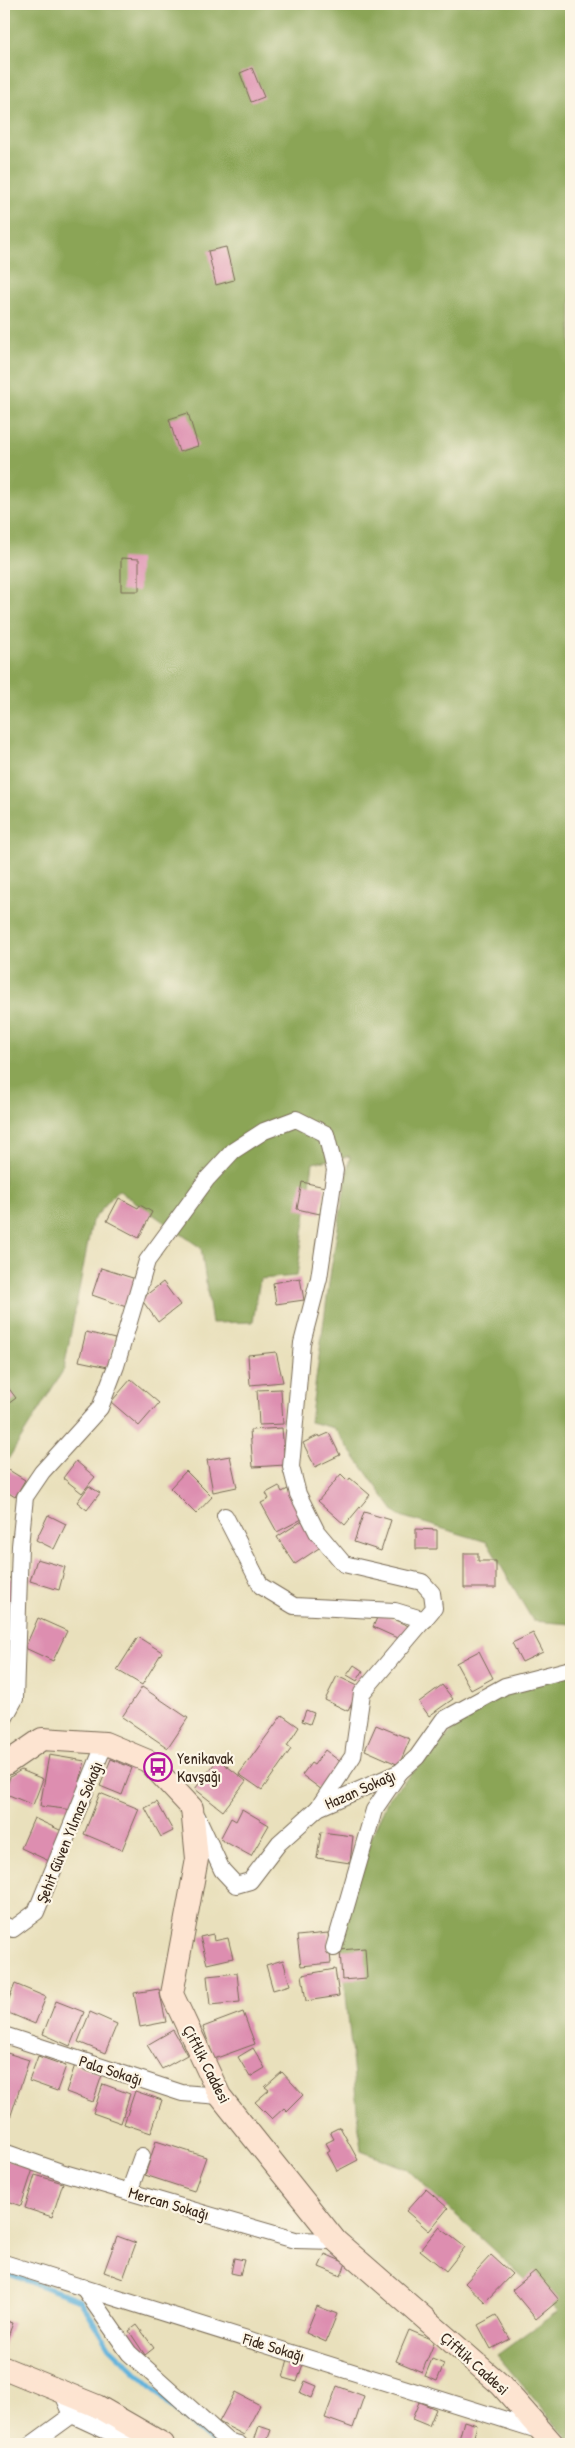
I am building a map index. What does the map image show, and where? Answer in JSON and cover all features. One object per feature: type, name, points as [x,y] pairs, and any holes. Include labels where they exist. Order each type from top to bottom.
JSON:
[{"type":"street","points":[[4,1719],[15,1700],[20,1546],[25,1497],[42,1472],[100,1408],[116,1366],[147,1261],[207,1179],[233,1151],[264,1131],[296,1119],[326,1134],[335,1170],[319,1278],[302,1343],[291,1467],[298,1494],[317,1532],[344,1564],[422,1582],[432,1592],[434,1608],[362,1693],[353,1756],[318,1808]]},
{"type":"street","points":[[226,1516],[260,1586],[294,1606],[395,1611],[425,1620]]},
{"type":"street","name":"Hazan Sokağı","points":[[192,1808],[222,1870],[236,1885],[250,1882],[279,1843],[318,1808],[400,1772],[417,1757],[443,1720],[505,1686],[571,1668]]},
{"type":"street","points":[[4,1765],[42,1739],[105,1743],[148,1761],[192,1808]]},
{"type":"street","name":"Şehit Güven Yılmaz Sokağı","points":[[4,1925],[13,1929],[36,1912],[105,1743]]},
{"type":"street","points":[[334,1948],[374,1810],[400,1772]]},
{"type":"street","name":"Çiftlik Caddesi","points":[[192,1808],[196,1859],[172,1994],[220,2096],[336,2241],[501,2385],[548,2438]]},
{"type":"street","name":"Pala Sokağı","points":[[4,2035],[182,2093],[220,2096]]},
{"type":"street","name":"Mercan Sokağı","points":[[4,2152],[129,2192],[296,2240],[336,2241]]},
{"type":"street","points":[[129,2192],[142,2156]]},
{"type":"street","name":"Fide Sokağı","points":[[4,2262],[548,2438]]},
{"type":"street","points":[[83,2287],[129,2353],[227,2441],[240,2444]]},
{"type":"street","points":[[4,2368],[97,2406],[163,2444]]},
{"type":"street","points":[[62,2392],[72,2415],[113,2434],[127,2444]]},
{"type":"street","points":[[32,2444],[72,2415]]},
{"type":"green space","points":[[4,4],[571,4],[571,1624],[533,1621],[487,1542],[397,1515],[334,1428],[310,1422],[331,1269],[350,1156],[313,1163],[297,1276],[260,1279],[253,1322],[212,1323],[201,1248],[118,1190],[92,1221],[64,1369],[4,1466]]},
{"type":"green space","points":[[571,1672],[571,2443],[497,2355],[558,2311],[407,2169],[361,2151],[338,1912],[389,1797],[478,1704]]},
{"type":"building","points":[[252,68],[264,97],[251,102],[240,73]]},
{"type":"building","points":[[226,247],[234,280],[216,285],[208,251]]},
{"type":"building","points":[[188,413],[198,446],[179,452],[169,419]]},
{"type":"building","points":[[121,558],[139,559],[139,591],[121,591]]},
{"type":"building","points":[[302,1182],[325,1187],[320,1214],[297,1209]]},
{"type":"building","points":[[119,1198],[138,1208],[140,1205],[152,1212],[139,1238],[107,1221]]},
{"type":"building","points":[[101,1268],[139,1280],[129,1308],[92,1295]]},
{"type":"building","points":[[300,1278],[304,1300],[276,1304],[273,1283]]},
{"type":"building","points":[[163,1282],[180,1305],[158,1322],[141,1299]]},
{"type":"building","points":[[86,1332],[115,1339],[108,1367],[79,1361]]},
{"type":"building","points":[[276,1352],[283,1382],[250,1385],[248,1355]]},
{"type":"building","points":[[131,1379],[159,1403],[139,1426],[111,1402]]},
{"type":"building","points":[[4,1382],[16,1398],[4,1407]]},
{"type":"building","points":[[281,1389],[283,1424],[259,1425],[257,1390]]},
{"type":"building","points":[[282,1428],[285,1465],[253,1467],[250,1430]]},
{"type":"building","points":[[329,1433],[340,1455],[315,1467],[303,1443],[319,1435],[320,1437]]},
{"type":"building","points":[[230,1456],[237,1487],[213,1492],[207,1460]]},
{"type":"building","points":[[76,1461],[95,1477],[82,1493],[63,1478]]},
{"type":"building","points":[[4,1467],[25,1480],[15,1497],[4,1490]]},
{"type":"building","points":[[186,1471],[212,1497],[196,1514],[170,1488]]},
{"type":"building","points":[[341,1474],[348,1481],[350,1478],[370,1495],[345,1525],[318,1501]]},
{"type":"building","points":[[89,1486],[100,1493],[87,1510],[77,1502]]},
{"type":"building","points":[[279,1486],[282,1492],[288,1489],[304,1518],[277,1532],[261,1503],[269,1499],[266,1493]]},
{"type":"building","points":[[364,1512],[391,1520],[381,1551],[354,1542]]},
{"type":"building","points":[[48,1515],[66,1524],[54,1549],[36,1540]]},
{"type":"building","points":[[302,1521],[319,1548],[295,1564],[277,1537]]},
{"type":"building","points":[[416,1529],[437,1530],[437,1549],[416,1549]]},
{"type":"building","points":[[464,1553],[478,1553],[478,1561],[496,1561],[496,1588],[464,1588]]},
{"type":"building","points":[[37,1559],[65,1567],[59,1590],[30,1581]]},
{"type":"building","points":[[4,1577],[14,1579],[11,1606],[4,1605]]},
{"type":"building","points":[[379,1613],[411,1627],[404,1641],[373,1627]]},
{"type":"building","points":[[38,1618],[67,1631],[53,1661],[25,1648]]},
{"type":"building","points":[[533,1633],[543,1652],[522,1662],[512,1643]]},
{"type":"building","points":[[138,1637],[162,1652],[142,1685],[117,1670]]},
{"type":"building","points":[[479,1651],[493,1678],[471,1690],[456,1663]]},
{"type":"building","points":[[354,1665],[363,1671],[357,1681],[347,1675]]},
{"type":"building","points":[[337,1676],[360,1687],[348,1711],[325,1700]]},
{"type":"building","points":[[442,1685],[453,1699],[429,1716],[419,1702]]},
{"type":"building","points":[[142,1687],[188,1718],[168,1748],[122,1717]]},
{"type":"building","points":[[306,1710],[314,1713],[310,1724],[302,1721]]},
{"type":"building","points":[[282,1715],[299,1727],[287,1746],[291,1749],[262,1790],[239,1774]]},
{"type":"building","points":[[376,1725],[410,1739],[399,1765],[365,1750]]},
{"type":"building","points":[[325,1750],[342,1763],[322,1790],[302,1775],[311,1763],[314,1765]]},
{"type":"building","points":[[49,1755],[85,1761],[73,1810],[40,1806]]},
{"type":"building","points":[[111,1759],[132,1768],[122,1795],[100,1786]]},
{"type":"building","points":[[218,1759],[246,1781],[223,1811],[195,1789]]},
{"type":"building","points":[[21,1770],[43,1779],[33,1805],[4,1793],[10,1777]]},
{"type":"building","points":[[100,1793],[139,1809],[122,1850],[84,1834]]},
{"type":"building","points":[[157,1802],[173,1831],[161,1837],[145,1808]]},
{"type":"building","points":[[242,1809],[269,1825],[251,1856],[220,1839],[231,1818],[236,1821]]},
{"type":"building","points":[[34,1818],[62,1831],[49,1861],[21,1848]]},
{"type":"building","points":[[321,1832],[353,1836],[350,1863],[317,1858]]},
{"type":"building","points":[[328,1933],[331,1963],[301,1966],[297,1936]]},
{"type":"building","points":[[213,1934],[214,1941],[228,1938],[233,1958],[207,1964],[200,1937]]},
{"type":"building","points":[[365,1948],[367,1978],[342,1980],[340,1950]]},
{"type":"building","points":[[283,1960],[290,1985],[273,1990],[266,1965]]},
{"type":"building","points":[[335,1969],[339,1996],[306,2001],[302,1975]]},
{"type":"building","points":[[237,1973],[240,2002],[210,2005],[207,1976]]},
{"type":"building","points":[[15,1984],[46,1997],[35,2024],[4,2011]]},
{"type":"building","points":[[159,1989],[166,2022],[140,2027],[134,1993]]},
{"type":"building","points":[[56,2001],[84,2012],[70,2046],[43,2034]]},
{"type":"building","points":[[90,2012],[117,2024],[105,2053],[78,2042]]},
{"type":"building","points":[[243,2012],[255,2044],[214,2059],[203,2027]]},
{"type":"building","points":[[173,2030],[187,2055],[162,2069],[147,2045]]},
{"type":"building","points":[[253,2048],[265,2068],[250,2077],[238,2057]]},
{"type":"building","points":[[4,2052],[29,2060],[8,2124],[4,2122]]},
{"type":"building","points":[[38,2056],[66,2066],[57,2091],[29,2081]]},
{"type":"building","points":[[75,2065],[102,2075],[93,2102],[66,2092]]},
{"type":"building","points":[[282,2072],[303,2095],[287,2111],[284,2108],[272,2119],[255,2102],[269,2090],[265,2087]]},
{"type":"building","points":[[103,2084],[130,2094],[121,2123],[93,2113]]},
{"type":"building","points":[[135,2091],[162,2100],[151,2133],[124,2124]]},
{"type":"building","points":[[340,2127],[358,2160],[337,2171],[327,2152],[330,2150],[326,2143],[334,2139],[330,2132]]},
{"type":"building","points":[[156,2141],[206,2157],[194,2191],[145,2175]]},
{"type":"building","points":[[6,2160],[33,2169],[21,2206],[4,2200],[4,2168]]},
{"type":"building","points":[[35,2175],[63,2183],[52,2217],[25,2208]]},
{"type":"building","points":[[426,2189],[448,2208],[429,2231],[406,2211]]},
{"type":"building","points":[[439,2227],[465,2247],[446,2271],[420,2250]]},
{"type":"building","points":[[117,2236],[136,2243],[123,2279],[104,2272]]},
{"type":"building","points":[[325,2254],[346,2263],[341,2276],[319,2267]]},
{"type":"building","points":[[491,2255],[512,2274],[485,2302],[465,2283]]},
{"type":"building","points":[[234,2258],[244,2260],[240,2275],[231,2273]]},
{"type":"building","points":[[535,2271],[559,2300],[536,2319],[512,2290]]},
{"type":"building","points":[[317,2306],[337,2314],[326,2342],[306,2333]]},
{"type":"building","points":[[496,2315],[510,2339],[491,2349],[478,2325]]},
{"type":"building","points":[[4,2320],[13,2323],[4,2347]]},
{"type":"building","points":[[137,2325],[154,2348],[145,2355],[129,2331]]},
{"type":"building","points":[[409,2330],[435,2341],[422,2372],[396,2361]]},
{"type":"building","points":[[288,2359],[303,2364],[297,2382],[283,2378]]},
{"type":"building","points":[[432,2359],[444,2364],[437,2381],[425,2376]]},
{"type":"building","points":[[305,2381],[317,2386],[312,2398],[300,2393]]},
{"type":"building","points":[[337,2386],[364,2396],[353,2428],[325,2418]]},
{"type":"building","points":[[235,2392],[260,2405],[244,2435],[219,2422]]},
{"type":"building","points":[[419,2402],[436,2409],[429,2426],[412,2419]]},
{"type":"building","points":[[464,2421],[477,2425],[472,2444],[458,2443]]},
{"type":"building","points":[[259,2426],[271,2430],[266,2444],[254,2441]]},
{"type":"waterway","points":[[4,2272],[80,2300],[109,2347],[215,2444]]},
{"type":"place","name":"Yenikavak Kavşağı","points":[[158,1767]]}]
